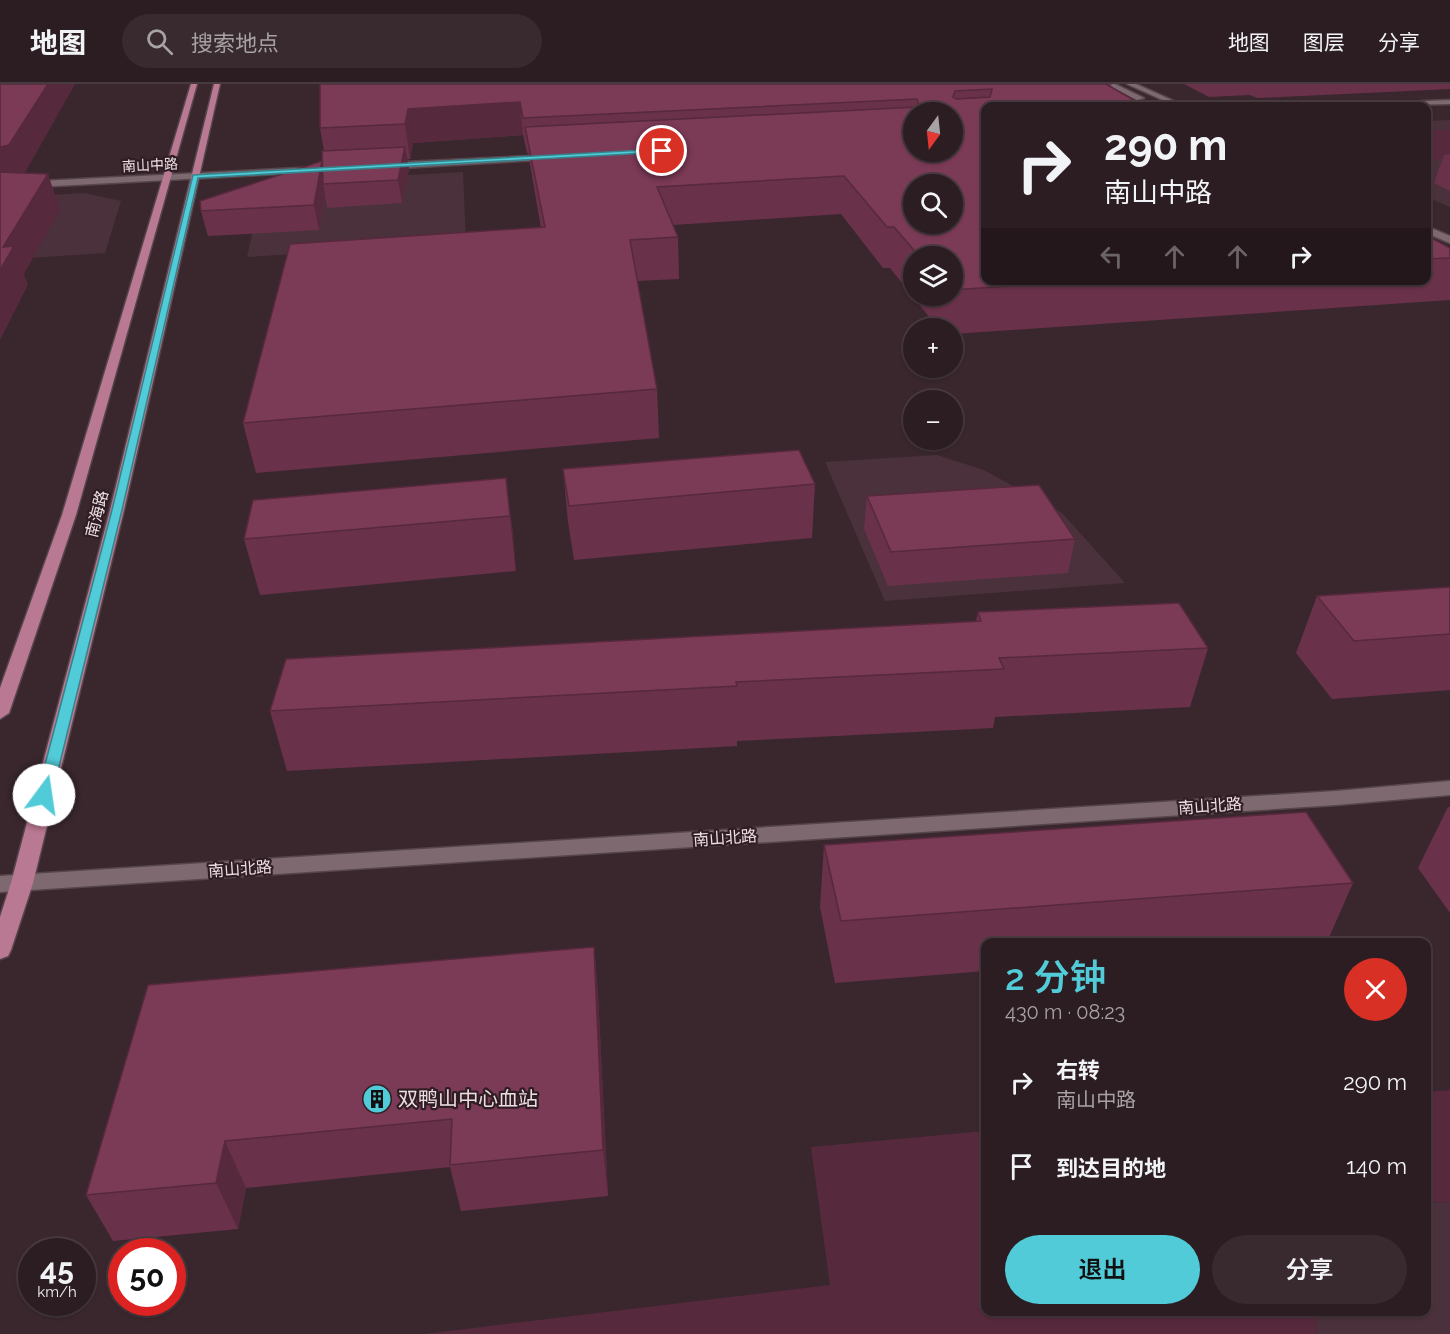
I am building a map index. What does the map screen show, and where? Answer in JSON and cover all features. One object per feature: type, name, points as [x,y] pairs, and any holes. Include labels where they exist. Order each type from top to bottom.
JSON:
[{"type":"main road","name":"南海路","points":[[0,713],[69,514],[194,84]]},
{"type":"main road","name":"南海路","points":[[0,950],[22,883],[117,510],[217,84]]},
{"type":"street","points":[[1109,84],[1148,102]]},
{"type":"street","points":[[1130,84],[1172,102]]},
{"type":"street","points":[[1431,103],[1450,102]]},
{"type":"street","points":[[1431,109],[1450,108]]},
{"type":"street","points":[[372,163],[559,153]]},
{"type":"street","name":"南山中路","points":[[0,186],[325,165]]},
{"type":"street","name":"南山中路","points":[[0,179],[166,174]]},
{"type":"street","points":[[1431,219],[1450,228]]},
{"type":"street","points":[[1431,231],[1450,240]]},
{"type":"street","name":"南山北路","points":[[0,884],[1336,798],[1450,788]]},
{"type":"shaded area","points":[[1450,120],[1450,207],[1431,199],[1431,121]]},
{"type":"shaded area","points":[[1450,130],[1450,159],[1431,159],[1431,131]]},
{"type":"shaded area","points":[[463,172],[466,243],[247,257],[263,183]]},
{"type":"shaded area","points":[[84,193],[121,201],[105,253],[0,260],[0,198]]},
{"type":"shaded area","points":[[937,455],[984,470],[1062,513],[1125,583],[885,601],[825,462]]},
{"type":"shaded area","points":[[1450,1090],[1450,1203],[1431,1202],[1431,1092]]},
{"type":"shaded area","points":[[981,1131],[981,1316],[1315,1316],[1317,1334],[424,1334],[830,1285],[811,1147]]},
{"type":"shaded area","points":[[1431,1202],[1450,1203],[1450,1334],[1317,1334],[1315,1316],[1431,1316]]},
{"type":"building","points":[[0,84],[48,84],[9,145],[0,147]]},
{"type":"building","points":[[320,84],[1106,84],[1137,102],[981,102],[981,285],[1027,285],[963,289],[963,246],[910,246],[894,227],[887,227],[844,176],[657,187],[678,237],[630,240],[657,389],[243,423],[290,244],[545,227],[525,127],[903,108],[903,162],[963,162],[963,102],[918,102],[917,99],[523,118],[520,102],[408,109],[405,124],[320,128]],"holes":[[[992,89],[990,97],[956,99],[953,97],[955,91]]]},
{"type":"building","points":[[405,147],[398,180],[323,184],[322,151]]},
{"type":"building","points":[[322,161],[314,205],[201,211],[200,201]]},
{"type":"building","points":[[0,172],[48,174],[3,247],[14,246],[0,270]]},
{"type":"building","points":[[1431,238],[1450,248],[1450,258],[1431,259]]},
{"type":"building","points":[[799,450],[815,484],[569,506],[563,469]]},
{"type":"building","points":[[506,478],[510,516],[244,539],[253,500]]},
{"type":"building","points":[[1039,485],[1075,539],[891,552],[867,496]]},
{"type":"building","points":[[1450,587],[1450,634],[1354,641],[1317,596]]},
{"type":"building","points":[[1179,603],[1208,648],[999,658],[1004,669],[736,682],[737,686],[270,711],[286,659],[981,621],[978,612]]},
{"type":"building","points":[[1306,812],[1353,883],[841,921],[824,845]]},
{"type":"building","name":"双鸭山中心血站","points":[[594,947],[603,1150],[450,1165],[452,1119],[225,1141],[216,1183],[86,1195],[148,985]]},
{"type":"place","name":"双鸭山中心血站","points":[[377,1099]]},
{"type":"route","points":[[44,795],[117,510],[196,176],[662,151]]}]
